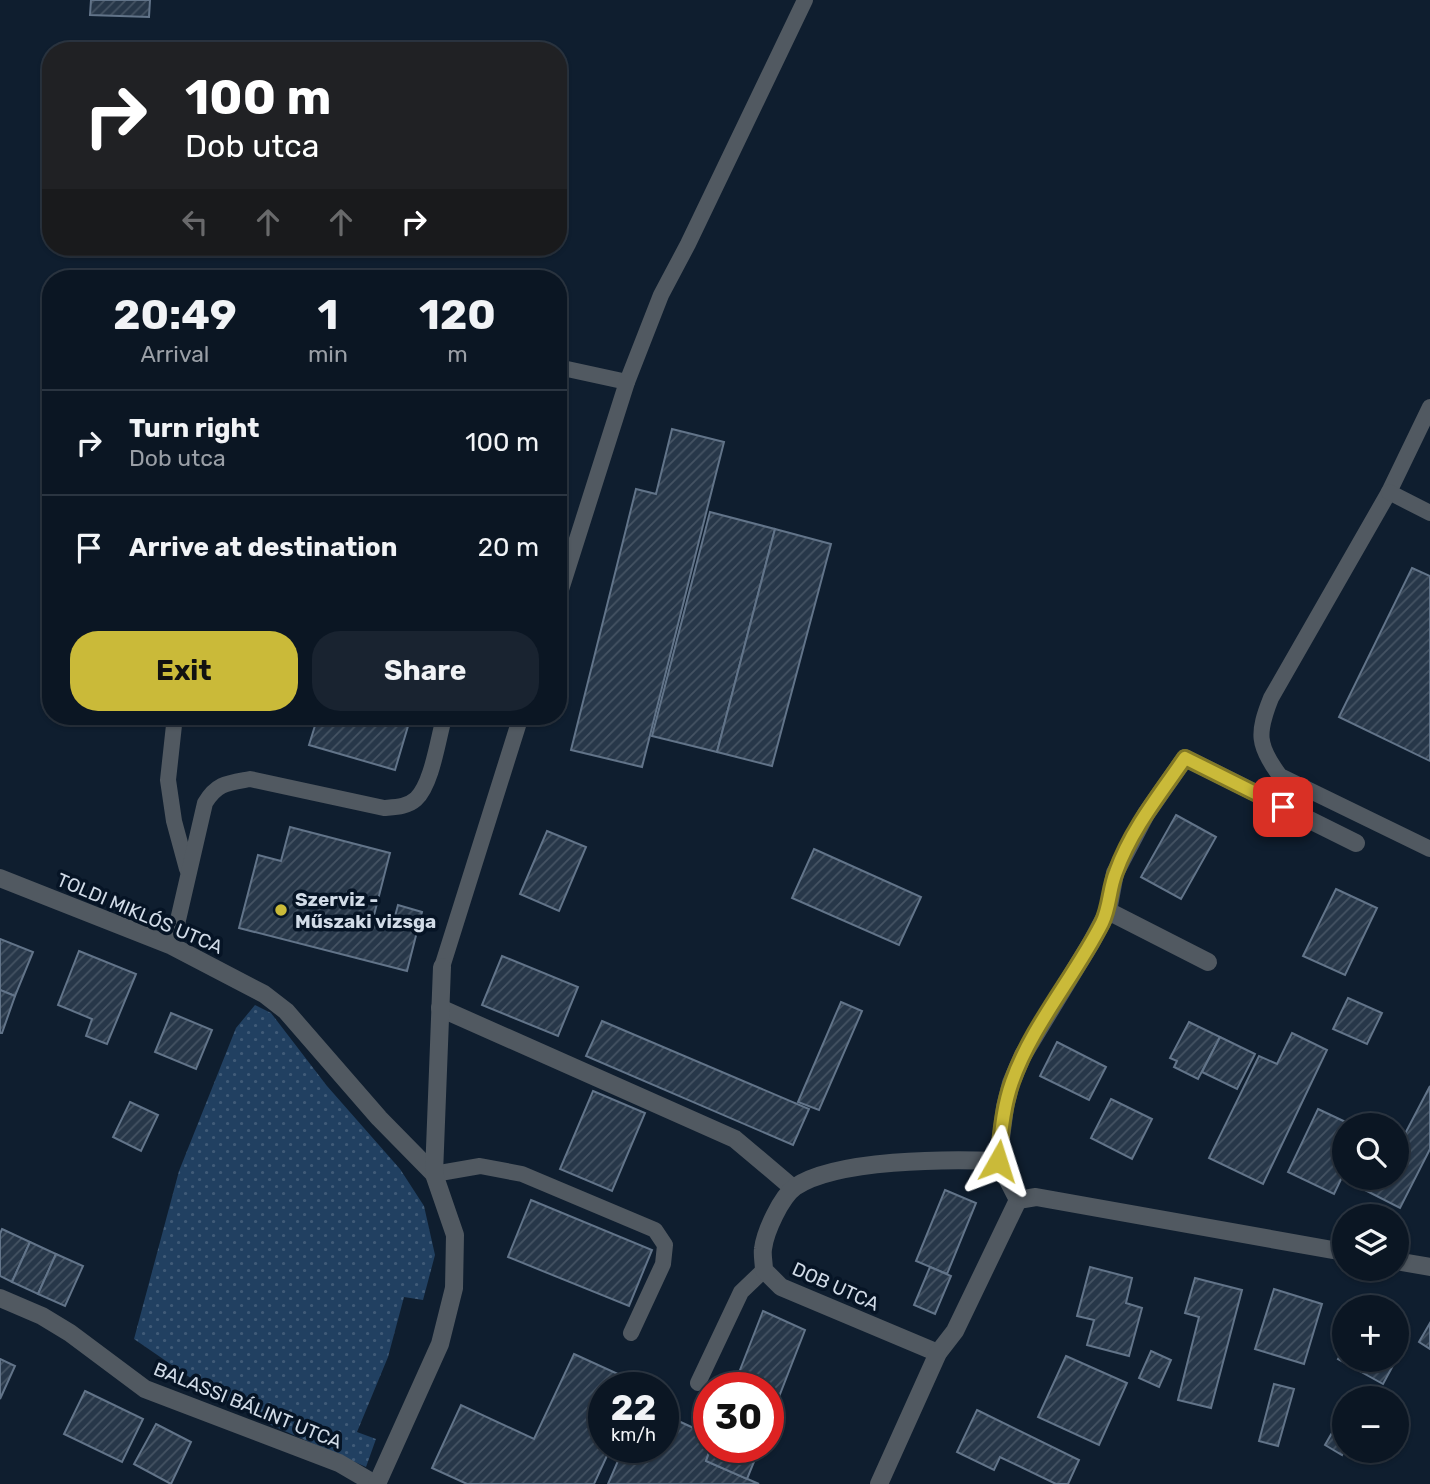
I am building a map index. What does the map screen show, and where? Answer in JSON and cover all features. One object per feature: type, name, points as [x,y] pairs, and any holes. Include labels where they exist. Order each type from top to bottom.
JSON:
[{"type":"street","points":[[1018,1200],[998,1161],[1011,1083],[1023,1055],[1108,911],[1115,873],[1146,814],[1185,758],[1356,844]]},
{"type":"street","name":"TOLDI MIKLÓS UTCA","points":[[0,878],[172,946],[264,994],[286,1011],[379,1118],[434,1174]]},
{"type":"street","points":[[1108,911],[1208,962]]},
{"type":"street","name":"TOLDI MIKLÓS UTCA","points":[[376,1484],[440,1344],[454,1288],[455,1235],[434,1174],[442,967]]},
{"type":"street","points":[[440,1008],[735,1139],[793,1188],[820,1175],[869,1166],[954,1159],[998,1161]]},
{"type":"street","name":"DOB UTCA","points":[[793,1188],[773,1217],[763,1249],[764,1270],[781,1287],[938,1353]]},
{"type":"street","points":[[1018,1200],[1036,1197],[1332,1250]]},
{"type":"street","points":[[879,1484],[938,1353],[955,1331],[1018,1200]]},
{"type":"street","points":[[1409,1264],[1430,1268]]},
{"type":"street","name":"BALASSI BÁLINT UTCA","points":[[0,1298],[42,1316],[70,1333],[145,1388],[339,1463],[376,1484]]},
{"type":"lane","points":[[567,571],[627,382],[661,295],[805,0]]},
{"type":"lane","points":[[567,368],[627,382]]},
{"type":"lane","points":[[1430,407],[1389,492],[1271,698],[1263,718],[1261,741],[1266,758],[1280,776],[1430,849]]},
{"type":"lane","points":[[1389,492],[1430,513]]},
{"type":"lane","points":[[174,725],[168,780],[173,821],[188,872]]},
{"type":"lane","points":[[172,946],[205,803],[213,789],[250,779],[384,808],[403,807],[417,798],[426,783],[442,725]]},
{"type":"lane","points":[[442,967],[518,725]]},
{"type":"lane","points":[[434,1174],[480,1166],[522,1174],[655,1230],[665,1245],[663,1264],[631,1333]]},
{"type":"lane","points":[[703,1372],[741,1292],[764,1270]]},
{"type":"shaded area","points":[[255,1005],[271,1013],[327,1086],[400,1169],[424,1206],[435,1255],[423,1300],[404,1297],[388,1357],[357,1432],[376,1439],[366,1467],[262,1421],[198,1383],[134,1339],[179,1171],[236,1028]]},
{"type":"building","points":[[91,0],[150,0],[149,17],[90,15]]},
{"type":"building","points":[[672,429],[724,442],[642,767],[571,750],[636,489],[656,494]]},
{"type":"building","points":[[710,512],[775,529],[717,752],[652,736]]},
{"type":"building","points":[[775,529],[831,544],[772,766],[717,752]]},
{"type":"building","points":[[1412,568],[1430,576],[1430,761],[1339,717]]},
{"type":"building","points":[[315,725],[408,725],[395,770],[309,745]]},
{"type":"building","points":[[1176,815],[1216,837],[1181,899],[1141,877]]},
{"type":"building","points":[[290,827],[390,853],[373,919],[393,924],[398,905],[422,912],[407,971],[239,928],[258,855],[281,861]]},
{"type":"building","points":[[547,831],[586,847],[559,911],[520,894]]},
{"type":"building","points":[[814,849],[921,897],[899,945],[792,898]]},
{"type":"building","points":[[1336,889],[1377,908],[1345,975],[1303,956]]},
{"type":"building","points":[[0,939],[33,952],[15,996],[0,990]]},
{"type":"building","points":[[79,951],[136,974],[107,1044],[86,1036],[92,1019],[58,1005]]},
{"type":"building","points":[[502,956],[578,987],[558,1036],[482,1005]]},
{"type":"building","points":[[0,990],[15,996],[2,1033],[0,1033]]},
{"type":"building","points":[[1348,998],[1382,1013],[1367,1044],[1333,1029]]},
{"type":"building","points":[[841,1002],[862,1011],[819,1110],[798,1102]]},
{"type":"building","points":[[171,1013],[212,1030],[196,1069],[155,1052]]},
{"type":"building","points":[[602,1021],[809,1109],[793,1145],[586,1056]]},
{"type":"building","points":[[1189,1022],[1220,1037],[1198,1079],[1174,1067],[1177,1061],[1170,1058]]},
{"type":"building","points":[[1292,1033],[1327,1050],[1263,1184],[1209,1158],[1259,1056],[1277,1064]]},
{"type":"building","points":[[1220,1037],[1255,1054],[1237,1089],[1202,1072]]},
{"type":"building","points":[[1057,1042],[1106,1067],[1089,1100],[1040,1076]]},
{"type":"building","points":[[1430,1086],[1430,1149],[1402,1204],[1392,1204],[1365,1190],[1409,1190],[1409,1126]]},
{"type":"building","points":[[593,1091],[645,1113],[612,1191],[560,1169]]},
{"type":"building","points":[[1111,1099],[1152,1119],[1132,1159],[1091,1138]]},
{"type":"building","points":[[130,1102],[158,1115],[141,1151],[113,1137]]},
{"type":"building","points":[[1318,1109],[1332,1116],[1334,1194],[1288,1172]]},
{"type":"building","points":[[945,1190],[976,1203],[947,1274],[916,1261]]},
{"type":"building","points":[[531,1200],[652,1250],[629,1306],[508,1257]]},
{"type":"building","points":[[2,1229],[30,1242],[12,1282],[0,1276]]},
{"type":"building","points":[[30,1242],[56,1254],[38,1294],[12,1282]]},
{"type":"building","points":[[56,1254],[83,1266],[65,1306],[38,1294]]},
{"type":"building","points":[[930,1267],[951,1276],[935,1314],[914,1305]]},
{"type":"building","points":[[1090,1267],[1132,1278],[1126,1303],[1142,1308],[1129,1356],[1087,1345],[1094,1320],[1077,1316]]},
{"type":"building","points":[[1195,1278],[1242,1290],[1211,1408],[1178,1400],[1199,1317],[1185,1313]]},
{"type":"building","points":[[1274,1289],[1322,1304],[1304,1364],[1255,1349]]},
{"type":"building","points":[[763,1311],[805,1330],[784,1384],[784,1372],[739,1372]]},
{"type":"building","points":[[1430,1323],[1430,1349],[1419,1342]]},
{"type":"building","points":[[1151,1351],[1171,1360],[1159,1387],[1139,1378]]},
{"type":"building","points":[[574,1354],[614,1372],[588,1372],[588,1463],[604,1463],[594,1484],[467,1484],[432,1468],[461,1405],[534,1439]]},
{"type":"building","points":[[1066,1356],[1127,1383],[1099,1445],[1038,1417]]},
{"type":"building","points":[[0,1359],[15,1366],[0,1399]]},
{"type":"building","points":[[1361,1372],[1390,1372],[1383,1384]]},
{"type":"building","points":[[1274,1384],[1294,1389],[1278,1446],[1259,1441]]},
{"type":"building","points":[[85,1391],[143,1419],[122,1462],[64,1434]]},
{"type":"building","points":[[977,1410],[1079,1460],[1068,1484],[1056,1484],[1000,1457],[994,1470],[957,1452]]},
{"type":"building","points":[[679,1421],[693,1428],[693,1463],[711,1463],[759,1484],[608,1484],[617,1463],[679,1463]]},
{"type":"building","points":[[156,1424],[191,1442],[171,1484],[134,1464]]},
{"type":"building","points":[[1332,1433],[1332,1449],[1325,1445]]},
{"type":"building","points":[[711,1463],[754,1463],[747,1479]]},
{"type":"place","name":"Szerviz - Műszaki vizsga","points":[[281,910]]},
{"type":"route","points":[[998,1161],[1005,1107],[1011,1083],[1023,1055],[1108,911],[1115,873],[1146,814],[1185,758],[1283,807]]}]
